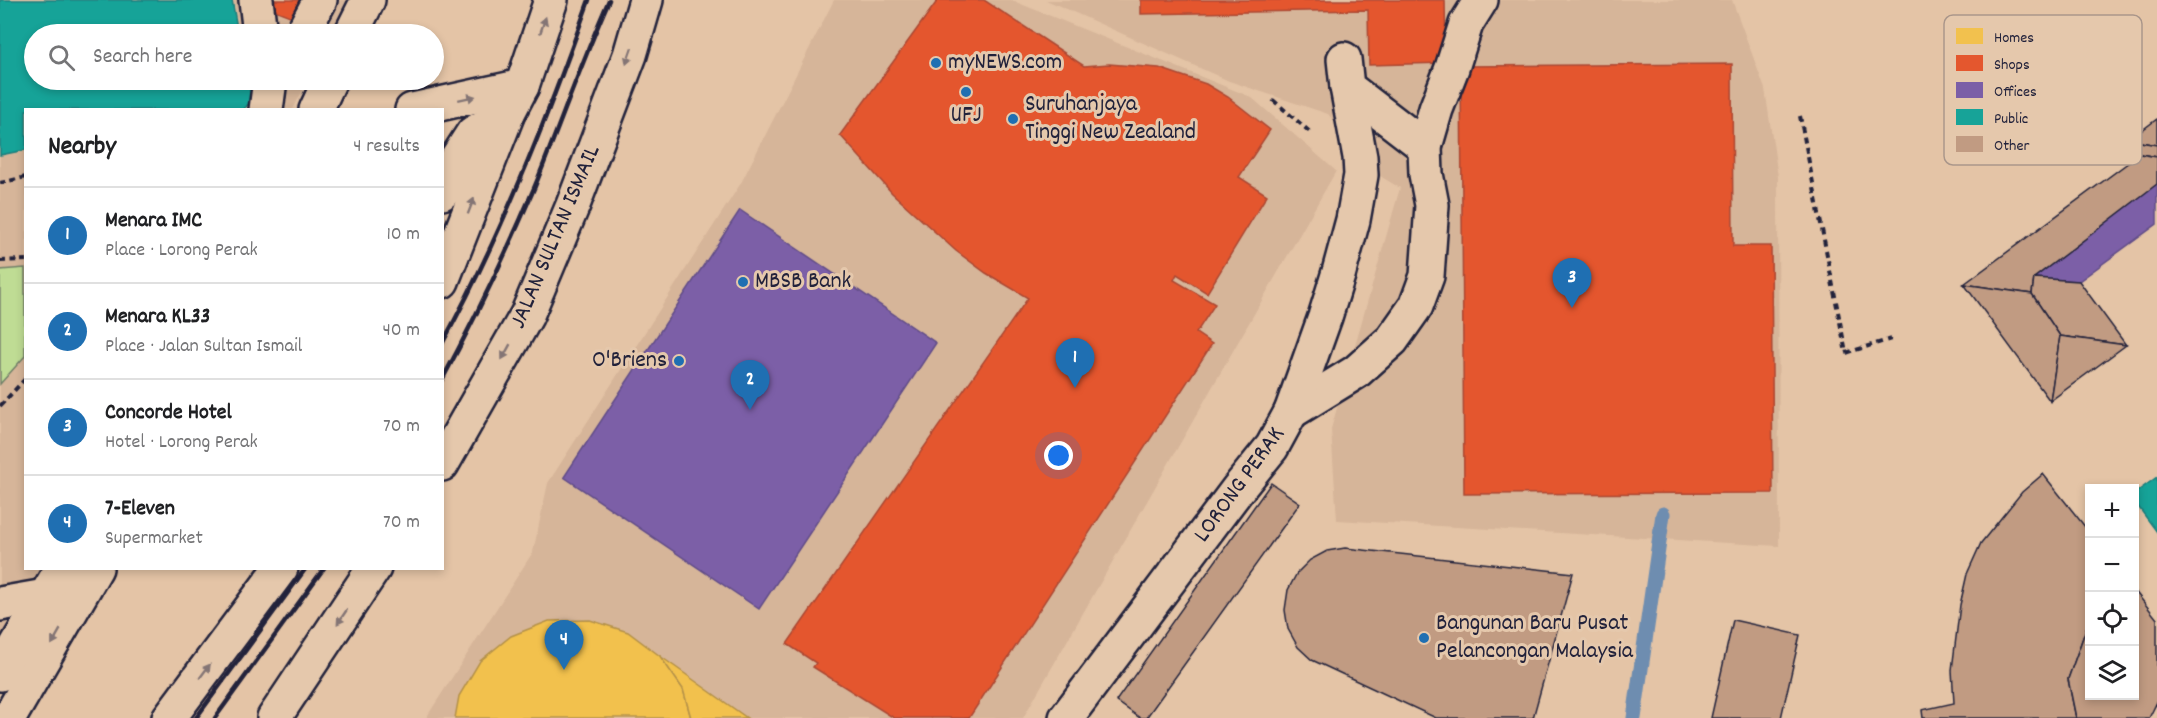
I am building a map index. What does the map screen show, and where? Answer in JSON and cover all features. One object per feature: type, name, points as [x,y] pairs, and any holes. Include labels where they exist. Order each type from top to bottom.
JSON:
[{"type":"main road","points":[[256,0],[259,24]]},
{"type":"main road","points":[[307,24],[320,0]]},
{"type":"main road","points":[[356,24],[368,0]]},
{"type":"main road","points":[[444,276],[515,99],[551,0]]},
{"type":"main road","name":"JALAN SULTAN ISMAIL","points":[[444,460],[527,315],[573,205],[622,74],[646,0]]},
{"type":"main road","points":[[1291,412],[1356,372],[1392,340],[1416,306],[1427,276],[1432,205],[1426,174],[1425,147],[1466,24],[1481,0]]},
{"type":"main road","name":"LORONG PERAK","points":[[1070,717],[1238,489],[1272,447],[1291,412],[1325,317],[1353,220],[1361,175],[1346,73],[1425,147]]},
{"type":"main road","points":[[266,108],[269,90]]},
{"type":"main road","points":[[317,108],[325,90]]},
{"type":"main road","points":[[431,108],[515,99]]},
{"type":"main road","points":[[444,189],[455,161],[473,133],[515,99]]},
{"type":"main road","points":[[170,718],[280,570]]},
{"type":"main road","points":[[274,718],[373,570]]},
{"type":"main road","points":[[0,604],[44,597],[81,575]]},
{"type":"main road","points":[[9,718],[81,575]]},
{"type":"main road","points":[[0,674],[44,597]]},
{"type":"path","points":[[1800,116],[1846,354],[1891,339]]},
{"type":"path","points":[[0,183],[24,177]]},
{"type":"path","points":[[0,261],[24,260]]},
{"type":"path","points":[[0,406],[24,380]]},
{"type":"shaded area","points":[[0,0],[349,0],[336,24],[24,24],[24,90],[303,90],[294,108],[24,108],[24,570],[54,570],[0,655]]},
{"type":"shaded area","points":[[834,0],[1011,0],[1251,97],[1336,171],[1023,718],[426,718],[533,552],[548,483],[741,183]]},
{"type":"shaded area","points":[[1046,0],[1732,0],[1765,89],[1778,177],[1779,546],[1337,520],[1331,429],[1400,188],[1380,176],[1328,114],[1229,81]]},
{"type":"green space","points":[[24,268],[24,357],[0,384],[0,270]]},
{"type":"building: Homes","points":[[590,620],[628,632],[660,656],[683,689],[691,718],[455,718],[459,696],[480,661],[511,636],[549,621]]},
{"type":"building: Homes","points":[[660,656],[747,718],[691,718],[683,689]]},
{"type":"building: Shops","points":[[273,0],[314,0],[295,18],[277,11],[272,3]]},
{"type":"building: Shops","points":[[938,0],[984,0],[1084,66],[1109,64],[1159,68],[1206,84],[1228,97],[1270,130],[1239,177],[1267,195],[1207,293],[1177,274],[1174,280],[1215,304],[1196,333],[1212,344],[969,718],[894,718],[813,667],[816,663],[787,644],[1028,298],[986,273],[956,251],[892,193],[840,135]]},
{"type":"building: Shops","points":[[1141,0],[1445,0],[1446,63],[1369,65],[1368,10],[1141,14]]},
{"type":"building: Shops","points":[[1732,64],[1733,246],[1771,246],[1773,493],[1464,494],[1461,66]]},
{"type":"building: Offices","points":[[2157,184],[2157,224],[2079,281],[2034,278]]},
{"type":"building: Offices","points":[[740,210],[936,343],[759,609],[564,477]]},
{"type":"building: Public","points":[[0,0],[232,0],[236,24],[24,24],[24,90],[254,90],[252,100],[245,108],[24,108],[24,150],[0,155]]},
{"type":"building: Public","points":[[2157,477],[2157,532],[2139,508],[2139,490]]},
{"type":"building: Other","points":[[2157,119],[2157,145],[2142,142],[2142,130]]},
{"type":"building: Other","points":[[2142,142],[2157,145],[2157,157],[2142,154]]},
{"type":"building: Other","points":[[2142,154],[2157,157],[2157,184],[2034,278],[2032,294],[1964,284],[2125,165],[2142,165]]},
{"type":"building: Other","points":[[2034,278],[2079,281],[2126,345],[2060,336],[2032,294]]},
{"type":"building: Other","points":[[1964,284],[2032,294],[2060,336],[2050,401]]},
{"type":"building: Other","points":[[2060,336],[2126,345],[2050,401]]},
{"type":"building: Other","points":[[2043,474],[2085,527],[2085,632],[2068,679],[2076,718],[1923,718],[1922,710],[1954,703],[1952,670],[1960,605],[1967,574],[1981,543],[2022,492]]},
{"type":"building: Other","points":[[1271,483],[1300,503],[1146,718],[1140,718],[1116,701]]},
{"type":"building: Other","name":"Bangunan Baru Pusat Pelancongan Malaysia","points":[[1345,548],[1573,573],[1533,718],[1436,718],[1312,660],[1298,647],[1288,629],[1285,610],[1288,590],[1297,573],[1310,560],[1327,551]]},
{"type":"building: Other","points":[[2139,596],[2157,619],[2157,706],[2156,704],[2149,718],[2076,718],[2068,679],[2085,632],[2085,700],[2139,700]]},
{"type":"building: Other","points":[[1733,620],[1800,635],[1781,718],[1711,718]]},
{"type":"waterway","points":[[1634,718],[1663,514]]},
{"type":"railway","points":[[444,340],[504,218],[557,88],[589,0]]},
{"type":"railway","points":[[444,376],[524,211],[609,0]]},
{"type":"railway","points":[[196,718],[305,570]]},
{"type":"railway","points":[[215,718],[323,570]]},
{"type":"place","name":"myNEWS.com","points":[[936,63]]},
{"type":"place","name":"UFJ","points":[[966,92]]},
{"type":"place","name":"Suruhanjaya Tinggi New Zealand","points":[[1013,119]]},
{"type":"place","name":"MBSB Bank","points":[[743,282]]},
{"type":"place","name":"Concorde Hotel","points":[[1572,308]]},
{"type":"place","name":"O'Briens","points":[[679,361]]},
{"type":"place","name":"Menara IMC","points":[[1075,388]]},
{"type":"place","name":"Menara KL33","points":[[750,410]]},
{"type":"place","name":"Bangunan Baru Pusat Pelancongan Malaysia","points":[[1424,638]]},
{"type":"place","name":"7-Eleven","points":[[564,670]]}]
